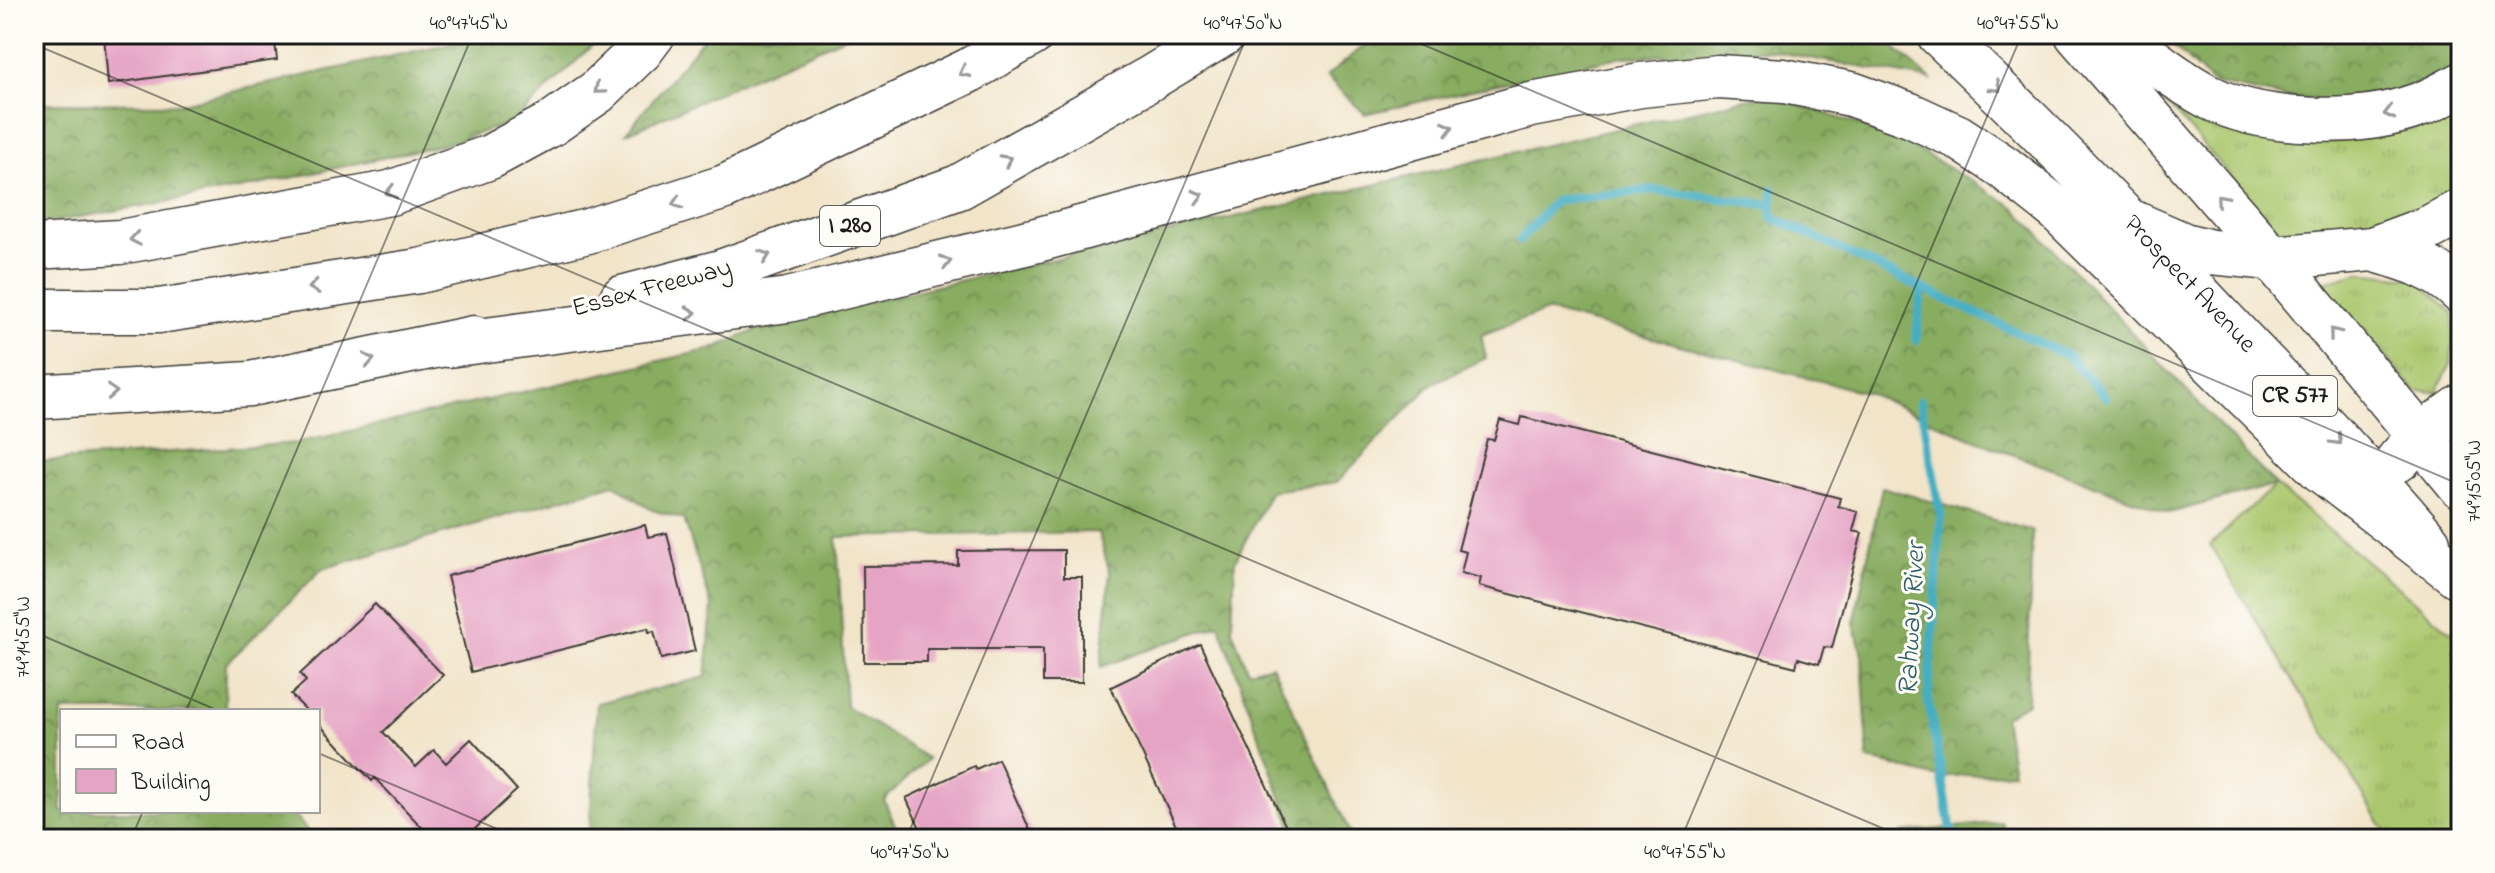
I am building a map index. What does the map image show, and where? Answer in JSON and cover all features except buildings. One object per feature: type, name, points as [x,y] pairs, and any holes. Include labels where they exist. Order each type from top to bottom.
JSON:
[{"type":"main road","points":[[34,247],[120,242],[390,193],[490,157],[551,124],[597,92],[641,50],[653,34]]},
{"type":"main road","points":[[34,311],[159,311],[419,271],[588,231],[725,187],[970,70],[1032,34]]},
{"type":"main road","name":"Essex Freeway","points":[[34,397],[250,384],[448,345],[721,272],[959,187],[1223,34]]},
{"type":"main road","name":"Prospect Avenue","points":[[1939,34],[2129,221],[2379,482],[2459,578]]},
{"type":"main road","name":"CR 577","points":[[2077,34],[2272,258],[2461,486]]},
{"type":"main road","points":[[2120,34],[2166,72],[2214,99],[2266,115],[2310,120],[2367,118],[2417,106],[2461,85]]},
{"type":"main road","points":[[448,345],[788,300],[1037,240],[1531,105],[1641,85],[1718,77],[1784,81],[1851,94],[1910,115],[1958,137],[2002,166],[2058,210],[2321,470],[2459,578]]},
{"type":"main road","points":[[2129,221],[2184,245],[2211,252],[2272,258],[2372,249],[2431,227],[2461,211]]},
{"type":"main road","points":[[2372,249],[2409,259],[2447,278],[2461,292]]},
{"type":"main road","points":[[2379,482],[2419,437],[2461,381]]},
{"type":"main road","points":[[2419,437],[2461,407]]},
{"type":"green space","points":[[473,34],[604,34],[515,121],[450,143],[245,188],[34,225],[34,103],[177,104],[465,40]]},
{"type":"green space","points":[[707,34],[851,34],[625,134]]},
{"type":"green space","points":[[1378,34],[1879,34],[1931,80],[1766,50],[1620,57],[1365,114],[1326,77]]},
{"type":"green space","points":[[2161,34],[2461,34],[2461,66],[2350,110],[2212,83]]},
{"type":"green space","points":[[2152,86],[2285,140],[2430,127],[2461,107],[2461,183],[2425,208],[2296,239],[2278,231]]},
{"type":"green space","points":[[1767,94],[1896,137],[2013,206],[2275,485],[2169,513],[1982,443],[1868,393],[1546,311],[1481,335],[1486,358],[1433,383],[1337,482],[1271,491],[1235,561],[1232,629],[1248,671],[1272,665],[1353,839],[1296,839],[1219,624],[1101,667],[1110,573],[1098,532],[837,537],[846,706],[928,759],[884,800],[901,839],[589,839],[597,703],[706,677],[712,607],[684,519],[652,510],[614,484],[322,569],[226,664],[225,709],[60,709],[60,813],[293,813],[314,839],[34,839],[34,462],[297,443],[712,349],[811,307],[820,313]]},
{"type":"green space","points":[[2361,272],[2417,279],[2454,314],[2451,364],[2437,392],[2416,391],[2321,283]]},
{"type":"green space","points":[[2275,485],[2461,640],[2461,839],[2390,839],[2210,545]]},
{"type":"green space","points":[[1882,487],[2032,531],[2027,703],[2004,717],[2013,772],[1934,777],[1868,759],[1862,654],[1854,623]]},
{"type":"green space","points":[[2002,822],[2005,839],[1902,839],[1902,833]]},
{"type":"waterway","points":[[1520,240],[1556,200],[1655,190],[1772,205]]},
{"type":"waterway","name":"Rahway River","points":[[1773,190],[1772,217],[1922,288],[1916,340]]},
{"type":"waterway","points":[[1922,288],[2068,356],[2106,397]]},
{"type":"waterway","name":"Rahway River","points":[[1920,401],[1941,517],[1928,699],[1953,839]]}]
